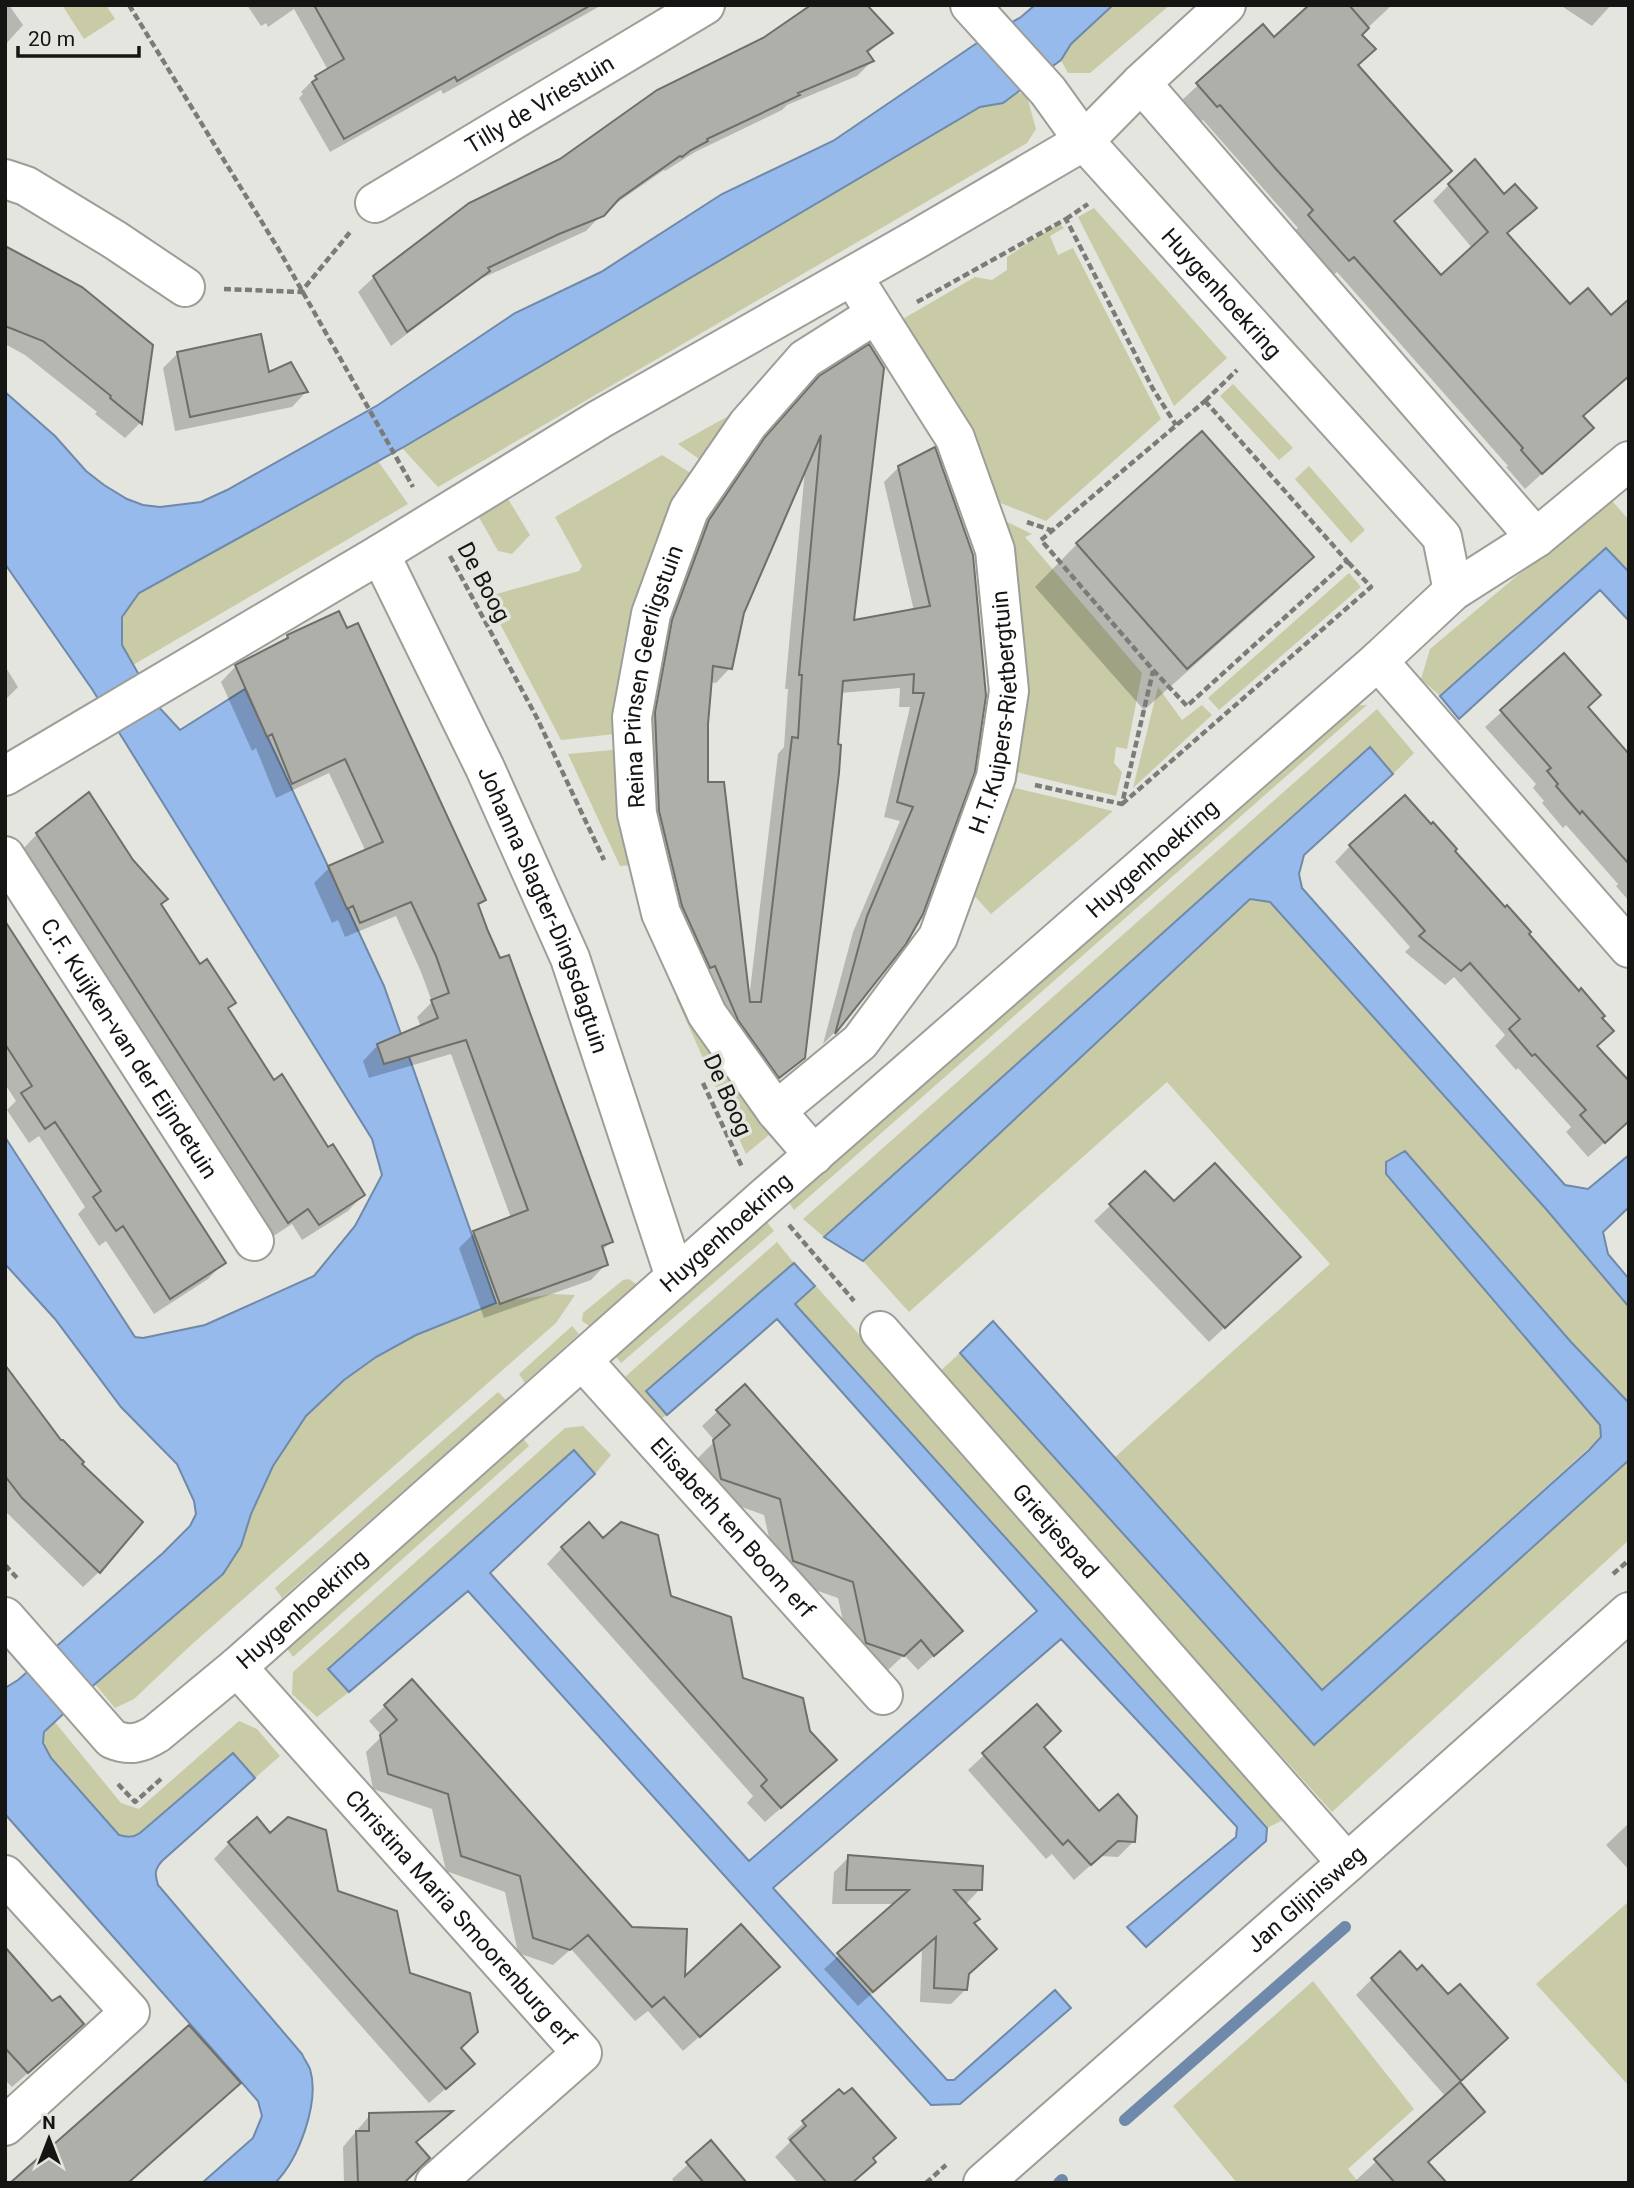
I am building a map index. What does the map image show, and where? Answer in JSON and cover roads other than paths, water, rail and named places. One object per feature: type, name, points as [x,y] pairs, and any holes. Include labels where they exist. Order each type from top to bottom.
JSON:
[{"type":"street","name":"Tilly de Vriestuin","points":[[375,203],[705,5]]},
{"type":"street","points":[[5,776],[380,554],[600,419],[1084,141],[1141,83],[1226,5]]},
{"type":"street","name":"Huygenhoekring","points":[[981,18],[1048,91],[1084,141],[1442,537],[1453,591]]},
{"type":"street","points":[[1141,83],[1536,538]]},
{"type":"street","points":[[5,179],[26,186],[115,240],[185,287]]},
{"type":"street","name":"H.T.Kuipers-Rietbergtuin","points":[[776,1111],[860,1042],[938,937],[996,777],[1009,691],[995,550],[955,438],[852,276]]},
{"type":"street","name":"Reina Prinsen Geerligstuin","points":[[814,1155],[776,1111],[707,1014],[661,913],[636,814],[632,718],[651,614],[689,510],[748,424],[805,359],[879,318]]},
{"type":"street","name":"Huygenhoekring","points":[[5,1617],[112,1739],[126,1745],[142,1743],[156,1734],[237,1667],[583,1362],[765,1197],[1378,661],[1453,591],[1623,478]]},
{"type":"street","name":"Johanna Slagter-Dingsdagtuin","points":[[380,554],[485,768],[570,958],[675,1277]]},
{"type":"street","points":[[1378,661],[1629,948]]},
{"type":"street","name":"C.F. Kuijken-van der Eijndetuin","points":[[5,856],[254,1241]]},
{"type":"street","name":"Grietjespad","points":[[880,1331],[1347,1863]]},
{"type":"street","name":"Elisabeth ten Boom erf","points":[[583,1362],[883,1695]]},
{"type":"street","name":"Jan Glijnisweg","points":[[983,2183],[1629,1612]]},
{"type":"street","name":"Christina Maria Smoorenburg erf","points":[[237,1667],[582,2053],[435,2183]]},
{"type":"street","points":[[5,1875],[130,2012],[5,2126]]},
{"type":"water","points":[[1035,5],[1113,5],[1071,44],[1061,60],[1003,103],[980,107],[402,448],[139,593],[122,617],[122,645],[155,703],[180,730],[245,689],[384,986],[496,1303],[416,1335],[376,1357],[344,1380],[306,1416],[273,1466],[251,1514],[241,1546],[223,1574],[95,1684],[44,1732],[43,1743],[51,1758],[122,1836],[140,1833],[233,1753],[255,1778],[162,1861],[156,1870],[156,1878],[158,1885],[302,2054],[310,2069],[312,2082],[310,2113],[292,2160],[275,2183],[202,2183],[253,2138],[262,2116],[258,2101],[5,1814],[5,1688],[18,1680],[163,1553],[190,1526],[196,1514],[194,1501],[177,1464],[121,1407],[55,1319],[5,1264],[5,1137],[135,1337],[143,1338],[205,1325],[314,1276],[355,1226],[382,1175],[372,1139],[92,689],[5,564],[5,392],[55,436],[86,471],[127,499],[160,507],[201,502],[378,405],[515,313],[601,272],[722,194],[833,141],[974,45],[1021,17]]},
{"type":"water","points":[[1606,548],[1629,572],[1629,621],[1600,590],[1459,719],[1440,696]]},
{"type":"water","points":[[1370,747],[1393,774],[1304,855],[1299,874],[1302,888],[1565,1185],[1588,1189],[1629,1155],[1629,1207],[1603,1232],[1608,1254],[1629,1279],[1629,1307],[1546,1209],[1270,902],[1250,899],[863,1261],[824,1237]]},
{"type":"water","points":[[1405,1151],[1571,1342],[1629,1403],[1629,1460],[1314,1745],[960,1353],[993,1321],[1322,1690],[1601,1437],[1600,1425],[1386,1174],[1386,1162]]},
{"type":"water","points":[[794,1263],[815,1286],[795,1304],[1267,1828],[1266,1841],[1146,1947],[1127,1927],[1236,1837],[1237,1827],[1061,1639],[773,1888],[947,2080],[954,2080],[1055,1990],[1071,2008],[960,2104],[931,2105],[468,1591],[349,1692],[328,1669],[574,1450],[595,1474],[490,1573],[749,1861],[1037,1611],[777,1319],[667,1415],[646,1391]]},
{"type":"waterway","points":[[1125,2120],[1345,1927]]},
{"type":"waterway","points":[[1059,2183],[1062,2180]]}]
